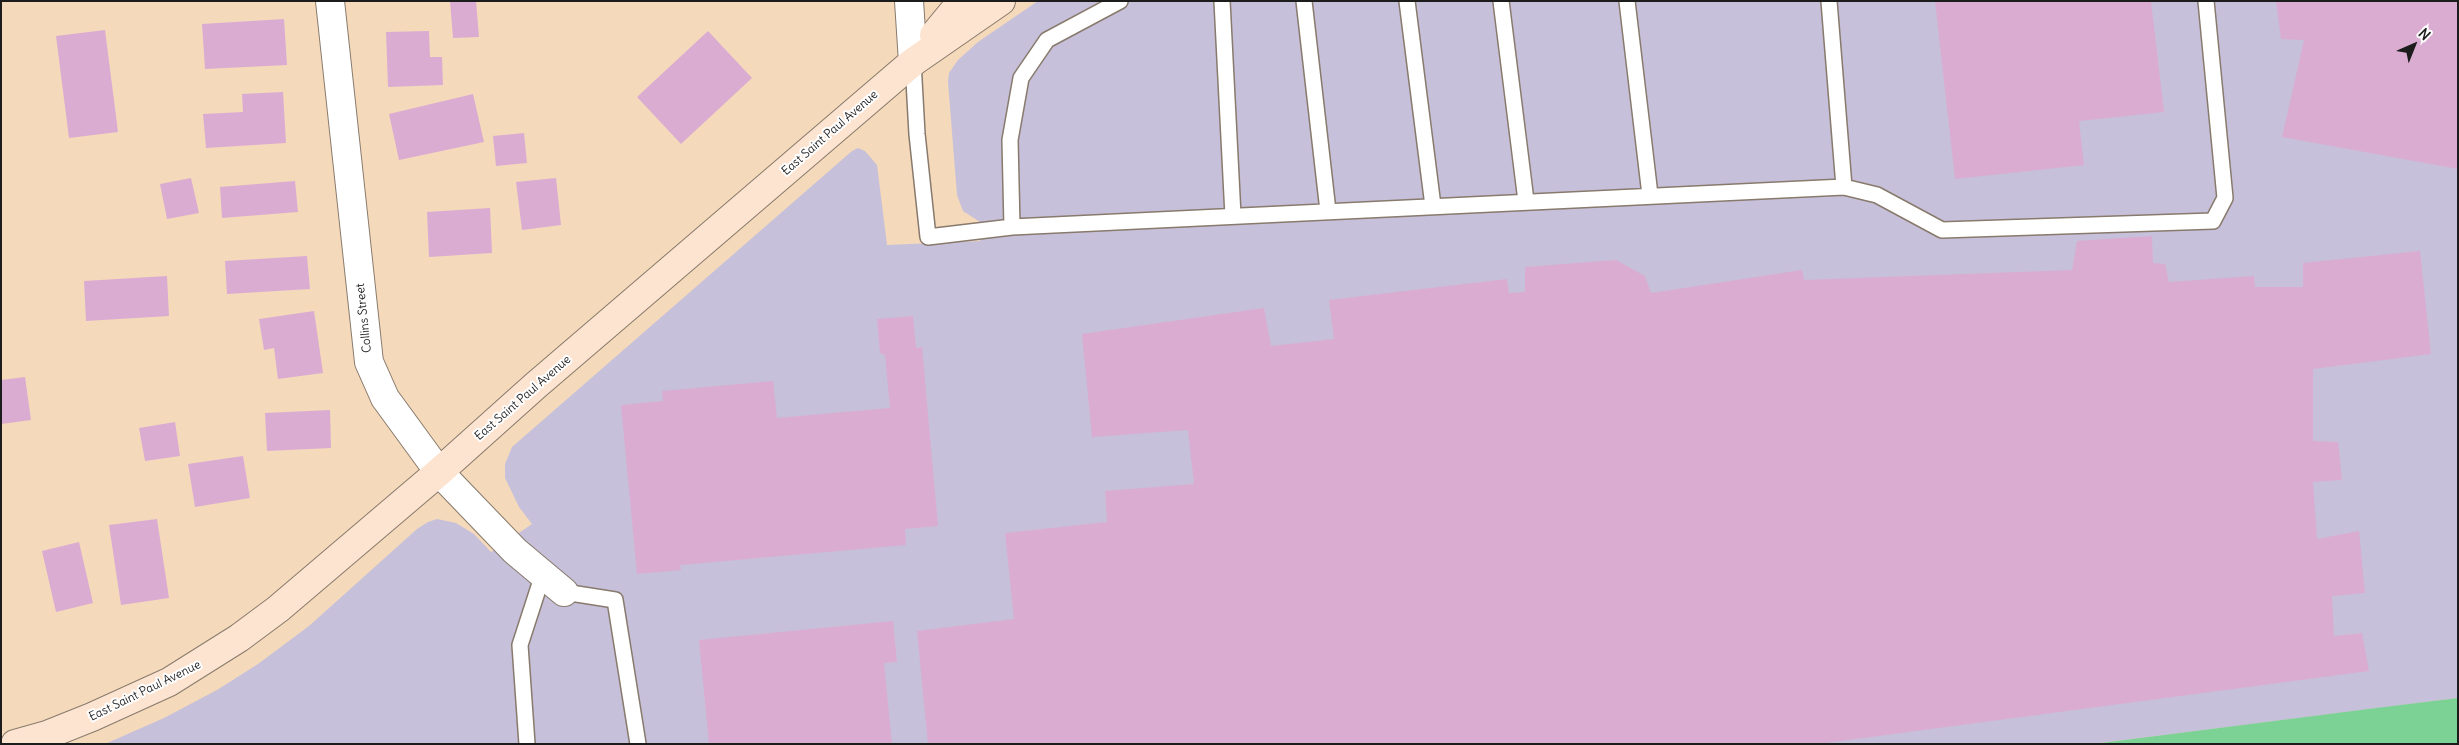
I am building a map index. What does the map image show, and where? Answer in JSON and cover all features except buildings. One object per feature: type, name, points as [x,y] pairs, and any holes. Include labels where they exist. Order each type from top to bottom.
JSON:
[{"type":"main road","points":[[913,62],[962,1]]},
{"type":"main road","name":"East Saint Paul Avenue","points":[[15,744],[47,735],[92,717],[169,682],[204,662],[278,609],[913,62],[1001,1]]},
{"type":"street","name":"Collins Street","points":[[330,1],[369,362],[385,398],[439,472],[515,551],[564,592]]},
{"type":"street","points":[[908,1],[913,62]]},
{"type":"lane","points":[[1012,227],[1010,140],[1021,78],[1047,40],[1120,1]]},
{"type":"lane","points":[[1222,1],[1233,216]]},
{"type":"lane","points":[[1304,1],[1328,211]]},
{"type":"lane","points":[[1407,1],[1433,206]]},
{"type":"lane","points":[[1501,1],[1526,201]]},
{"type":"lane","points":[[1627,1],[1650,195]]},
{"type":"lane","points":[[1829,1],[1844,187]]},
{"type":"lane","points":[[913,62],[917,134],[928,237],[1012,227],[1844,187],[1877,195],[1942,230],[2213,221],[2225,198],[2206,1]]},
{"type":"lane","points":[[527,744],[520,645],[543,574]]},
{"type":"lane","points":[[564,592],[616,600],[638,744]]},
{"type":"shaded area","points":[[1038,1],[2458,1],[2458,698],[2093,744],[105,744],[164,718],[217,690],[258,664],[309,626],[417,529],[428,522],[437,519],[456,523],[474,534],[491,552],[532,524],[519,507],[505,478],[505,464],[512,447],[852,151],[858,148],[865,151],[877,165],[887,245],[980,241],[980,222],[963,211],[957,195],[948,82],[949,73],[958,60],[978,42]]},
{"type":"green space","points":[[2458,698],[2458,744],[2093,744],[2384,707]]}]
